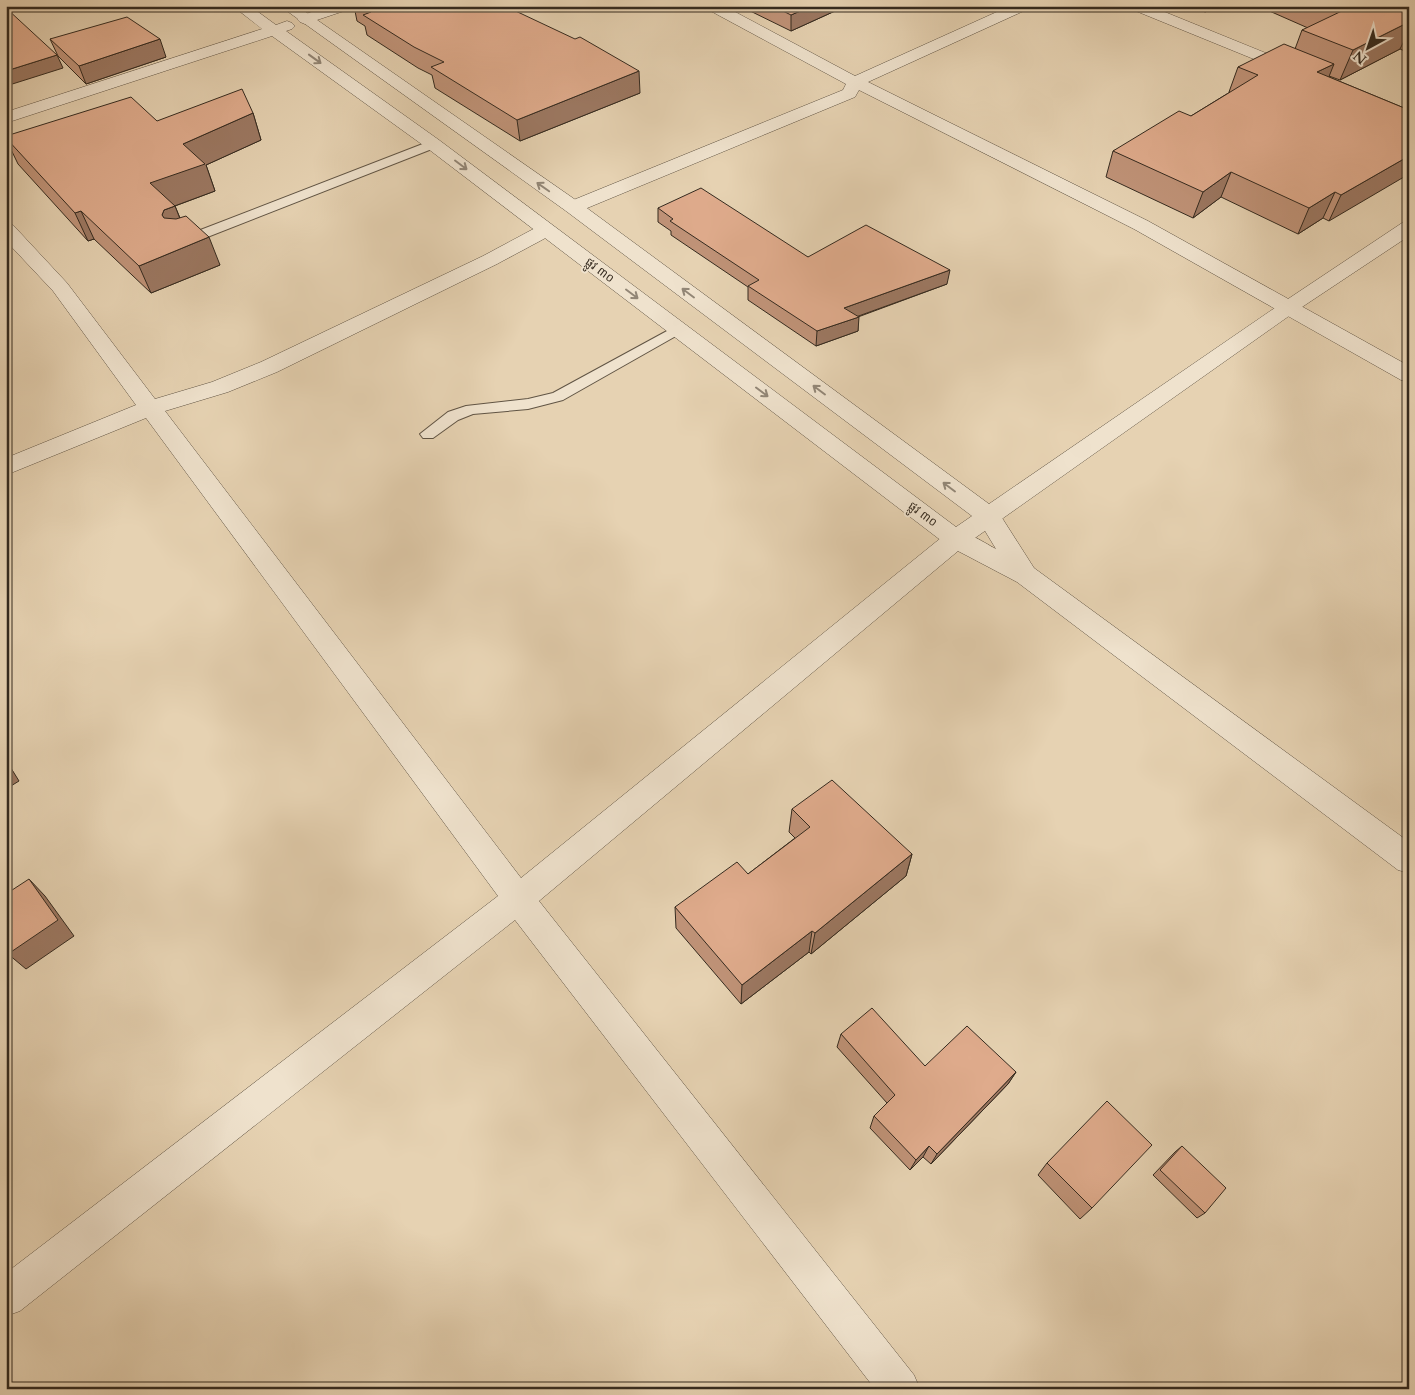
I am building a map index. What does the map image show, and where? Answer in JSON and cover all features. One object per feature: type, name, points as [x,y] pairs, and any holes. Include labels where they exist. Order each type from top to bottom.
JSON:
[{"type":"street","name":"ផ្លូវ ៣០","points":[[240,6],[433,144],[956,539],[1026,575]]},
{"type":"street","points":[[287,6],[573,208],[988,516],[1026,575],[1409,860]]},
{"type":"street","points":[[6,118],[276,31],[345,6]]},
{"type":"street","points":[[712,6],[856,82],[1141,225],[1409,375]]},
{"type":"street","points":[[573,208],[848,93],[856,82],[1023,6]]},
{"type":"street","points":[[1136,6],[1309,76]]},
{"type":"street","points":[[6,1297],[518,899],[956,539],[1289,307],[1409,227]]},
{"type":"street","points":[[6,230],[60,287],[518,899],[900,1389]]},
{"type":"street","points":[[6,467],[149,408],[220,387],[268,367],[490,260],[546,230]]},
{"type":"lane","points":[[182,242],[433,144]]},
{"type":"lane","points":[[428,434],[453,416],[471,409],[528,404],[558,396],[678,329]]},
{"type":"building","points":[[362,6],[505,6],[575,39],[580,37],[639,71],[517,120],[431,67],[444,62],[414,47],[363,15],[371,12]]},
{"type":"building","points":[[773,6],[812,6],[791,15]]},
{"type":"building","points":[[1339,6],[1409,6],[1409,22],[1353,50],[1302,30],[1346,9]]},
{"type":"building","points":[[6,8],[57,55],[6,71]]},
{"type":"building","points":[[127,17],[160,39],[79,66],[50,39]]},
{"type":"building","points":[[1284,44],[1334,64],[1317,72],[1409,110],[1409,156],[1341,195],[1335,192],[1309,208],[1231,172],[1203,192],[1113,151],[1179,111],[1191,116],[1258,75],[1238,67]]},
{"type":"building","points":[[242,89],[253,113],[183,144],[205,164],[150,183],[175,206],[164,210],[162,215],[164,218],[176,219],[186,216],[209,237],[139,266],[81,211],[75,213],[6,138],[6,136],[131,97],[157,121]]},
{"type":"building","points":[[701,188],[808,257],[866,225],[950,270],[844,308],[859,317],[817,331],[748,286],[759,280],[670,221],[673,219],[658,208]]},
{"type":"building","points":[[832,780],[912,854],[815,933],[812,931],[742,985],[675,907],[737,862],[748,874],[810,827],[792,809]]},
{"type":"building","points":[[29,879],[58,920],[8,954],[6,952],[6,894]]},
{"type":"building","points":[[872,1008],[925,1066],[967,1026],[1016,1072],[937,1154],[929,1146],[916,1160],[874,1116],[895,1095],[841,1034]]},
{"type":"building","points":[[1107,1101],[1152,1145],[1092,1208],[1047,1163]]},
{"type":"building","points":[[1182,1146],[1226,1188],[1205,1213],[1160,1170]]}]
